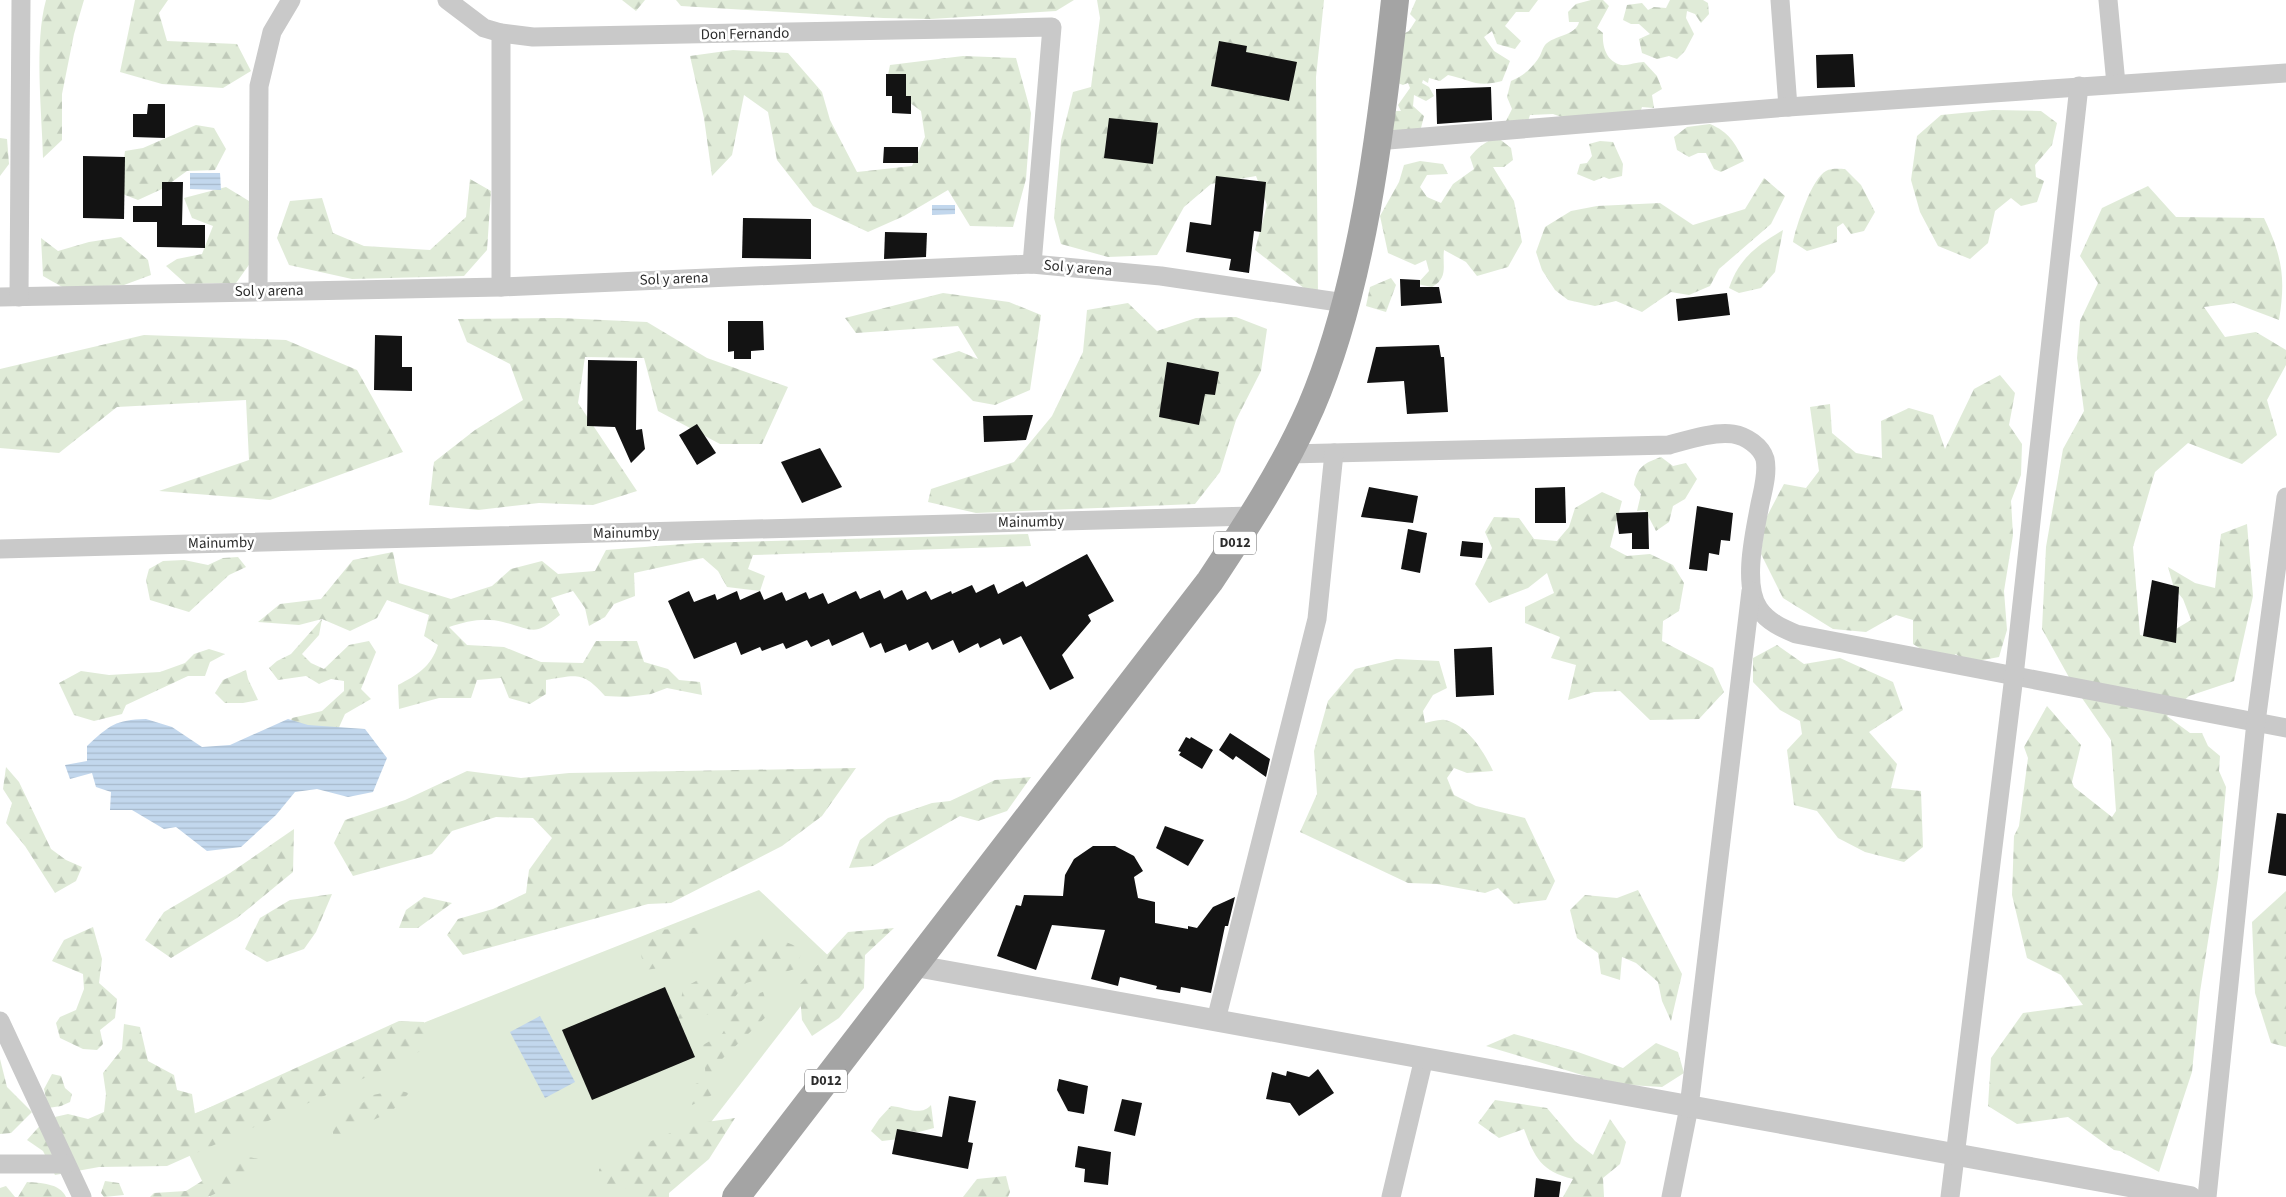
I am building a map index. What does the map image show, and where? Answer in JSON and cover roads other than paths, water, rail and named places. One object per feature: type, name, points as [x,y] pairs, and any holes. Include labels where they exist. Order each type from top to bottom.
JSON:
[{"type":"main road","name":"D012","points":[[741,1195],[1168,638],[1210,581],[1252,516],[1288,454],[1311,407],[1326,366],[1345,303],[1363,222],[1395,0]]},
{"type":"street","points":[[19,297],[21,0]]},
{"type":"street","points":[[258,291],[260,86],[272,32],[291,0]]},
{"type":"street","name":"Don Fernando","points":[[447,0],[484,28],[500,33],[533,37],[679,36],[1052,27],[1032,264]]},
{"type":"street","points":[[1780,0],[1788,107]]},
{"type":"street","points":[[2108,0],[2116,84]]},
{"type":"street","points":[[500,33],[501,287]]},
{"type":"street","points":[[1376,141],[1788,107],[2286,73]]},
{"type":"street","points":[[1950,1197],[2014,676],[2078,86]]},
{"type":"street","name":"Sol y arena","points":[[0,297],[501,287],[1032,264],[1161,276],[1345,303]]},
{"type":"street","points":[[1288,454],[1669,445],[1698,437],[1733,434],[1754,442],[1765,458],[1765,481],[1754,546],[1751,590],[1689,1106],[1672,1197]]},
{"type":"street","points":[[1216,1020],[1317,619],[1334,453]]},
{"type":"street","points":[[2208,1197],[2256,722],[2286,497]]},
{"type":"street","name":"Mainumby","points":[[0,549],[1252,516]]},
{"type":"street","points":[[1751,590],[1758,609],[1775,625],[1796,634],[2286,728]]},
{"type":"street","points":[[916,966],[2190,1197]]},
{"type":"street","points":[[0,1021],[82,1197]]},
{"type":"street","points":[[1391,1197],[1424,1058]]},
{"type":"street","points":[[0,1164],[66,1164]]},
{"type":"water","points":[[190,173],[220,173],[221,190],[190,189]]},
{"type":"water","points":[[932,205],[955,205],[955,214],[932,215]]},
{"type":"water","points":[[146,719],[172,727],[202,747],[230,745],[288,719],[308,725],[365,729],[387,758],[373,792],[348,797],[317,789],[295,792],[276,815],[241,847],[207,851],[176,827],[164,829],[132,810],[110,810],[111,792],[96,787],[92,773],[70,779],[65,765],[87,761],[87,746],[108,728],[120,722]]},
{"type":"water","points":[[540,1016],[575,1082],[545,1098],[510,1032]]}]
